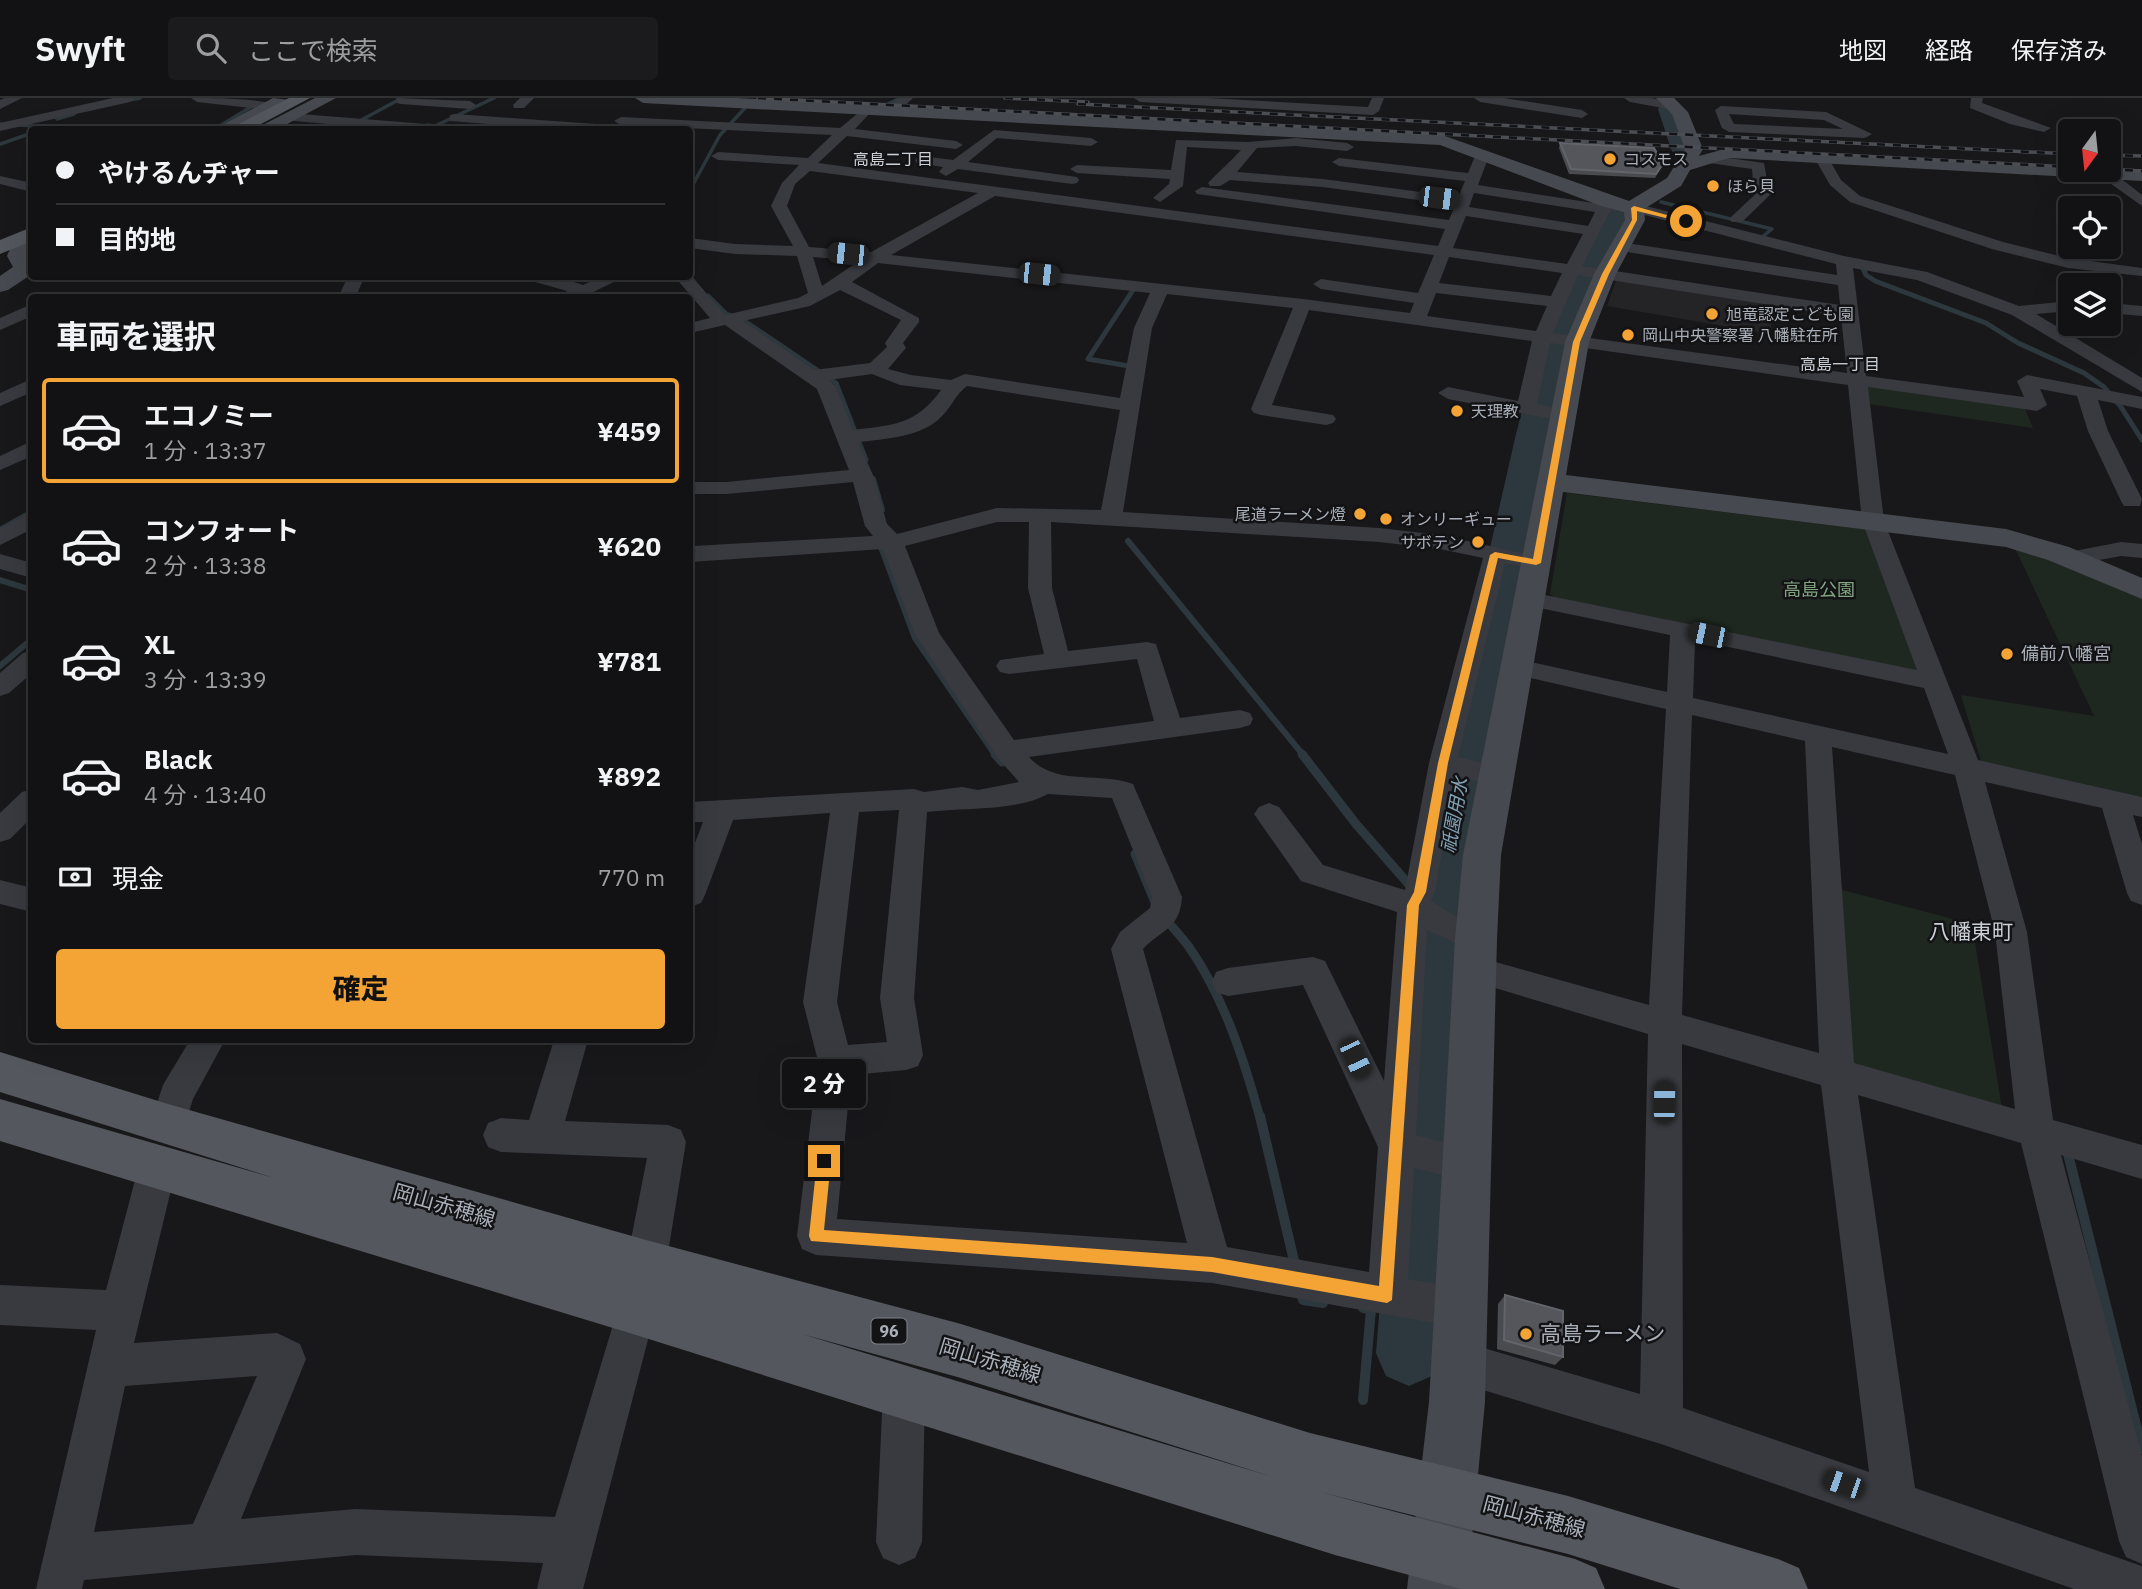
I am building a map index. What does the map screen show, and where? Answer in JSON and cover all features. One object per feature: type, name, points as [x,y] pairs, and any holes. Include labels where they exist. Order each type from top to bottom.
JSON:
[{"type":"main road","points":[[243,126],[302,98]]},
{"type":"main road","points":[[255,126],[312,98]]},
{"type":"main road","points":[[0,240],[28,227]]},
{"type":"main road","points":[[0,248],[28,235]]},
{"type":"main road","name":"岡山赤穂線","points":[[0,1072],[163,1145],[641,1287],[904,1392],[1335,1526],[1439,1572],[1575,1589]]},
{"type":"main road","name":"岡山赤穂線","points":[[0,1120],[163,1145]]},
{"type":"main road","name":"岡山赤穂線","points":[[641,1287],[961,1351],[1310,1461],[1568,1525],[1778,1589]]},
{"type":"street","points":[[0,105],[16,98]]},
{"type":"street","points":[[4,125],[44,124],[130,98]]},
{"type":"street","points":[[197,98],[267,103]]},
{"type":"street","points":[[269,126],[328,98]]},
{"type":"street","points":[[452,119],[470,105],[485,98]]},
{"type":"street","points":[[643,98],[1100,122],[1211,136],[1349,141]]},
{"type":"street","points":[[891,111],[907,98]]},
{"type":"street","points":[[1140,98],[1373,111],[1378,98]]},
{"type":"street","points":[[1439,1572],[1460,1362],[1420,1300],[1424,1154],[1418,901],[1465,769],[1512,558],[1553,482],[1541,411],[1544,338],[1554,310],[1596,245],[1634,220],[1634,208],[1640,201],[1674,182],[1694,149],[1681,113],[1669,102],[1630,98]]},
{"type":"street","points":[[1721,110],[1730,98]]},
{"type":"street","points":[[1977,98],[1975,105],[2015,121],[2044,128]]},
{"type":"street","points":[[614,126],[652,99]]},
{"type":"street","points":[[1476,100],[1580,117],[1594,100]]},
{"type":"street","points":[[228,126],[267,103]]},
{"type":"street","points":[[722,141],[742,103]]},
{"type":"street","points":[[470,105],[398,105],[452,119],[593,126]]},
{"type":"street","points":[[817,296],[803,250],[779,206],[791,178],[830,151],[868,109]]},
{"type":"street","points":[[1721,110],[1826,116],[1865,134],[1729,128],[1721,110]]},
{"type":"street","points":[[428,126],[452,119],[562,116]]},
{"type":"street","points":[[288,117],[401,126]]},
{"type":"street","points":[[1076,171],[1100,122]]},
{"type":"street","points":[[936,179],[994,134],[1076,171]]},
{"type":"street","points":[[693,135],[714,136],[722,141],[830,151],[993,191]]},
{"type":"street","points":[[1185,201],[1178,174],[1181,143],[1211,136],[1248,155]]},
{"type":"street","points":[[693,137],[830,151],[957,145]]},
{"type":"street","points":[[1301,250],[1309,237],[1324,189],[1349,141]]},
{"type":"street","points":[[1185,201],[1225,176],[1248,155],[1252,144],[1441,141],[1482,156],[1596,245]]},
{"type":"street","points":[[975,149],[1001,152]]},
{"type":"street","points":[[1685,166],[1728,153],[2058,170]]},
{"type":"street","points":[[1427,288],[1482,156]]},
{"type":"street","points":[[903,157],[956,164],[1324,189],[1460,213],[1596,245],[1827,291]]},
{"type":"street","points":[[1821,157],[1835,182],[1855,199],[1998,246],[2077,265],[2140,274]]},
{"type":"street","points":[[1707,159],[1759,166],[1760,181],[1768,190],[1737,219]]},
{"type":"street","points":[[936,179],[1076,171],[1225,176],[1324,189],[1460,213],[1596,245],[1850,312]]},
{"type":"street","points":[[693,327],[791,307],[817,296],[875,257],[993,191],[1076,171],[1178,174]]},
{"type":"street","points":[[2121,174],[2142,175]]},
{"type":"street","points":[[0,180],[28,187]]},
{"type":"street","points":[[2116,182],[2142,202]]},
{"type":"street","points":[[1185,201],[1324,189],[1460,213]]},
{"type":"street","points":[[1202,191],[1324,189],[1460,213],[1596,245],[1921,276],[2018,311],[2142,386]]},
{"type":"street","points":[[1634,208],[1845,270]]},
{"type":"street","points":[[0,255],[28,243]]},
{"type":"street","points":[[693,243],[875,257],[1303,304],[1484,279]]},
{"type":"street","points":[[0,285],[22,272],[24,267],[17,256],[28,244]]},
{"type":"street","points":[[1541,411],[1572,342],[1596,245]]},
{"type":"street","points":[[2140,274],[2132,262],[2141,253]]},
{"type":"street","points":[[1845,270],[1855,381],[1873,521],[1967,767],[2011,932],[2036,1131],[2142,1541]]},
{"type":"street","points":[[1326,277],[1427,288],[1544,338],[2037,405],[2027,381],[2142,404]]},
{"type":"street","points":[[548,280],[583,290]]},
{"type":"street","points":[[574,294],[608,280]]},
{"type":"street","points":[[686,280],[710,305],[819,375],[853,436],[876,526],[892,542],[927,634],[1007,750],[1040,786]]},
{"type":"street","points":[[819,375],[876,368],[897,348],[894,343],[911,322],[910,318],[839,283]]},
{"type":"street","points":[[1128,405],[1143,328],[1161,288]]},
{"type":"street","points":[[1427,288],[1472,311],[1554,310]]},
{"type":"street","points":[[0,302],[28,307]]},
{"type":"street","points":[[1303,304],[1261,410],[1326,419]]},
{"type":"street","points":[[2018,311],[2058,307]]},
{"type":"street","points":[[2121,309],[2142,311]]},
{"type":"street","points":[[0,325],[28,310]]},
{"type":"street","points":[[876,368],[886,375],[953,386]]},
{"type":"street","points":[[0,380],[28,386]]},
{"type":"street","points":[[853,436],[918,424],[939,408],[953,386],[965,380],[1131,405],[1124,454],[1113,490],[1111,517]]},
{"type":"street","points":[[0,400],[28,387]]},
{"type":"street","points":[[1448,393],[1541,411]]},
{"type":"street","points":[[2085,393],[2098,431],[2132,501]]},
{"type":"street","points":[[0,464],[28,449]]},
{"type":"street","points":[[693,488],[726,488],[862,475]]},
{"type":"street","points":[[1553,482],[2007,538],[2032,543],[2072,558],[2142,590]]},
{"type":"street","points":[[1040,516],[1040,587],[1058,661]]},
{"type":"street","points":[[693,554],[892,542],[984,518],[1040,516],[1111,517],[1379,535],[1440,542],[1512,558]]},
{"type":"street","points":[[0,538],[28,521]]},
{"type":"street","points":[[2072,558],[2121,549],[2142,551]]},
{"type":"street","points":[[1420,1300],[1424,1154],[1482,855],[1465,769],[1517,667],[1530,599],[1512,558]]},
{"type":"street","points":[[0,561],[28,570]]},
{"type":"street","points":[[1530,599],[1936,682]]},
{"type":"street","points":[[1661,1422],[1665,1022],[1683,630]]},
{"type":"street","points":[[1009,666],[1147,650],[1168,728]]},
{"type":"street","points":[[0,687],[28,662]]},
{"type":"street","points":[[1517,667],[2128,804],[2142,893]]},
{"type":"street","points":[[1007,750],[1240,719]]},
{"type":"street","points":[[1818,734],[1838,1072],[1895,1502]]},
{"type":"street","points":[[914,804],[962,797],[978,800],[1040,786],[1115,788],[1123,791],[1167,897],[1163,916],[1135,936],[1127,948],[1212,1264]]},
{"type":"street","points":[[693,879],[706,811],[914,799],[897,998],[906,1055],[835,1061]]},
{"type":"street","points":[[846,802],[820,1002],[835,1061],[816,1236],[1212,1264],[1420,1300]]},
{"type":"street","points":[[0,831],[28,803]]},
{"type":"street","points":[[1269,814],[1311,873],[1418,901],[1466,946],[1665,1022],[2142,1162]]},
{"type":"street","points":[[0,892],[28,899]]},
{"type":"street","points":[[1228,982],[1313,970],[1424,1154]]},
{"type":"street","points":[[206,1043],[176,1096],[121,1311],[63,1574],[207,1546],[356,1532],[571,1541]]},
{"type":"street","points":[[542,1136],[570,1043]]},
{"type":"street","points":[[501,1135],[668,1142],[641,1287],[560,1589]]},
{"type":"street","points":[[0,1305],[121,1311]]},
{"type":"street","points":[[108,1366],[277,1354],[285,1359],[207,1546]]},
{"type":"street","points":[[1460,1362],[1661,1422],[2141,1589]]},
{"type":"street","points":[[898,1542],[904,1392]]},
{"type":"shaded area","name":"旭竜認定こども園","points":[[1625,280],[1771,303],[1771,334],[1607,306],[1616,281]]},
{"type":"green space","points":[[1864,386],[2025,409],[2033,428],[1869,404]]},
{"type":"green space","name":"高島公園","points":[[1567,493],[1869,530],[1925,672],[1560,602],[1550,594]]},
{"type":"green space","points":[[2013,544],[2142,598],[2142,797],[1981,761],[1961,695],[2094,716]]},
{"type":"green space","points":[[1835,888],[1972,924],[2002,1109],[1845,1063]]},
{"type":"building","name":"コスモス","points":[[1560,143],[1654,148],[1663,164],[1656,174],[1571,169]]},
{"type":"building","name":"高島ラーメン","points":[[1505,1295],[1563,1311],[1563,1357],[1504,1340]]},
{"type":"waterway","points":[[124,101],[140,98]]},
{"type":"waterway","points":[[350,126],[402,98]]},
{"type":"waterway","points":[[427,125],[435,126],[494,98]]},
{"type":"waterway","points":[[881,107],[901,98]]},
{"type":"waterway","points":[[220,126],[256,104],[253,103]]},
{"type":"waterway","points":[[693,184],[720,135],[745,108]]},
{"type":"waterway","name":"祇園用水","points":[[1668,109],[1682,149]]},
{"type":"waterway","points":[[57,119],[74,114]]},
{"type":"waterway","points":[[0,124],[36,126]]},
{"type":"waterway","points":[[0,144],[28,134]]},
{"type":"waterway","points":[[1661,202],[1772,229],[1762,237]]},
{"type":"waterway","name":"祇園用水","points":[[1409,1353],[1437,910],[1463,763],[1532,434],[1556,335],[1587,268],[1616,215]]},
{"type":"waterway","points":[[1863,268],[1866,275],[1875,281],[1986,323],[2018,343],[2084,373],[2104,387],[2121,407],[2142,440]]},
{"type":"waterway","points":[[1129,366],[1088,359],[1135,287]]},
{"type":"waterway","points":[[708,296],[726,314],[743,320],[836,383],[866,460]]},
{"type":"waterway","points":[[873,479],[882,510]]},
{"type":"waterway","points":[[0,530],[28,514]]},
{"type":"waterway","points":[[1128,541],[1304,756]]},
{"type":"waterway","points":[[881,547],[915,638],[996,756]]},
{"type":"waterway","points":[[0,580],[28,589]]},
{"type":"waterway","points":[[0,666],[28,642]]},
{"type":"waterway","points":[[995,754],[1002,762]]},
{"type":"waterway","points":[[1302,754],[1356,824],[1412,888]]},
{"type":"waterway","points":[[1135,854],[1157,907]]},
{"type":"waterway","points":[[1164,917],[1189,947],[1213,987],[1240,1052],[1260,1118]]},
{"type":"waterway","points":[[1260,1116],[1295,1265]]},
{"type":"waterway","points":[[2072,1155],[2068,1154],[2142,1449]]},
{"type":"waterway","points":[[1301,1294],[1303,1300],[1323,1303]]},
{"type":"waterway","points":[[1363,1308],[1371,1309],[1363,1400]]},
{"type":"railway","points":[[758,98],[2058,166]]},
{"type":"railway","points":[[1005,98],[1088,102]]},
{"type":"railway","points":[[1078,104],[2058,153]]},
{"type":"railway","points":[[2121,155],[2142,156]]},
{"type":"railway","points":[[2121,170],[2142,171]]},
{"type":"place","name":"コスモス","points":[[1610,159]]},
{"type":"place","name":"ほら貝","points":[[1713,186]]},
{"type":"place","name":"旭竜認定こども園","points":[[1712,314]]},
{"type":"place","name":"岡山中央警察署 八幡駐在所","points":[[1628,335]]},
{"type":"place","name":"天理教","points":[[1457,411]]},
{"type":"place","name":"尾道ラーメン燈","points":[[1360,514]]},
{"type":"place","name":"オンリーギュー","points":[[1386,519]]},
{"type":"place","name":"サボテン","points":[[1478,542]]},
{"type":"place","name":"備前八幡宮","points":[[2007,654]]},
{"type":"place","name":"高島ラーメン","points":[[1526,1334]]},
{"type":"district","name":"高島二丁目","points":[[893,159]]},
{"type":"district","name":"高島一丁目","points":[[1840,364]]},
{"type":"district","name":"八幡東町","points":[[1971,932]]},
{"type":"route","points":[[824,1161],[816,1236],[1212,1264],[1387,1295],[1413,905],[1420,892],[1443,763],[1495,555],[1536,563],[1577,342],[1605,274],[1634,220],[1634,208],[1686,221]]}]
